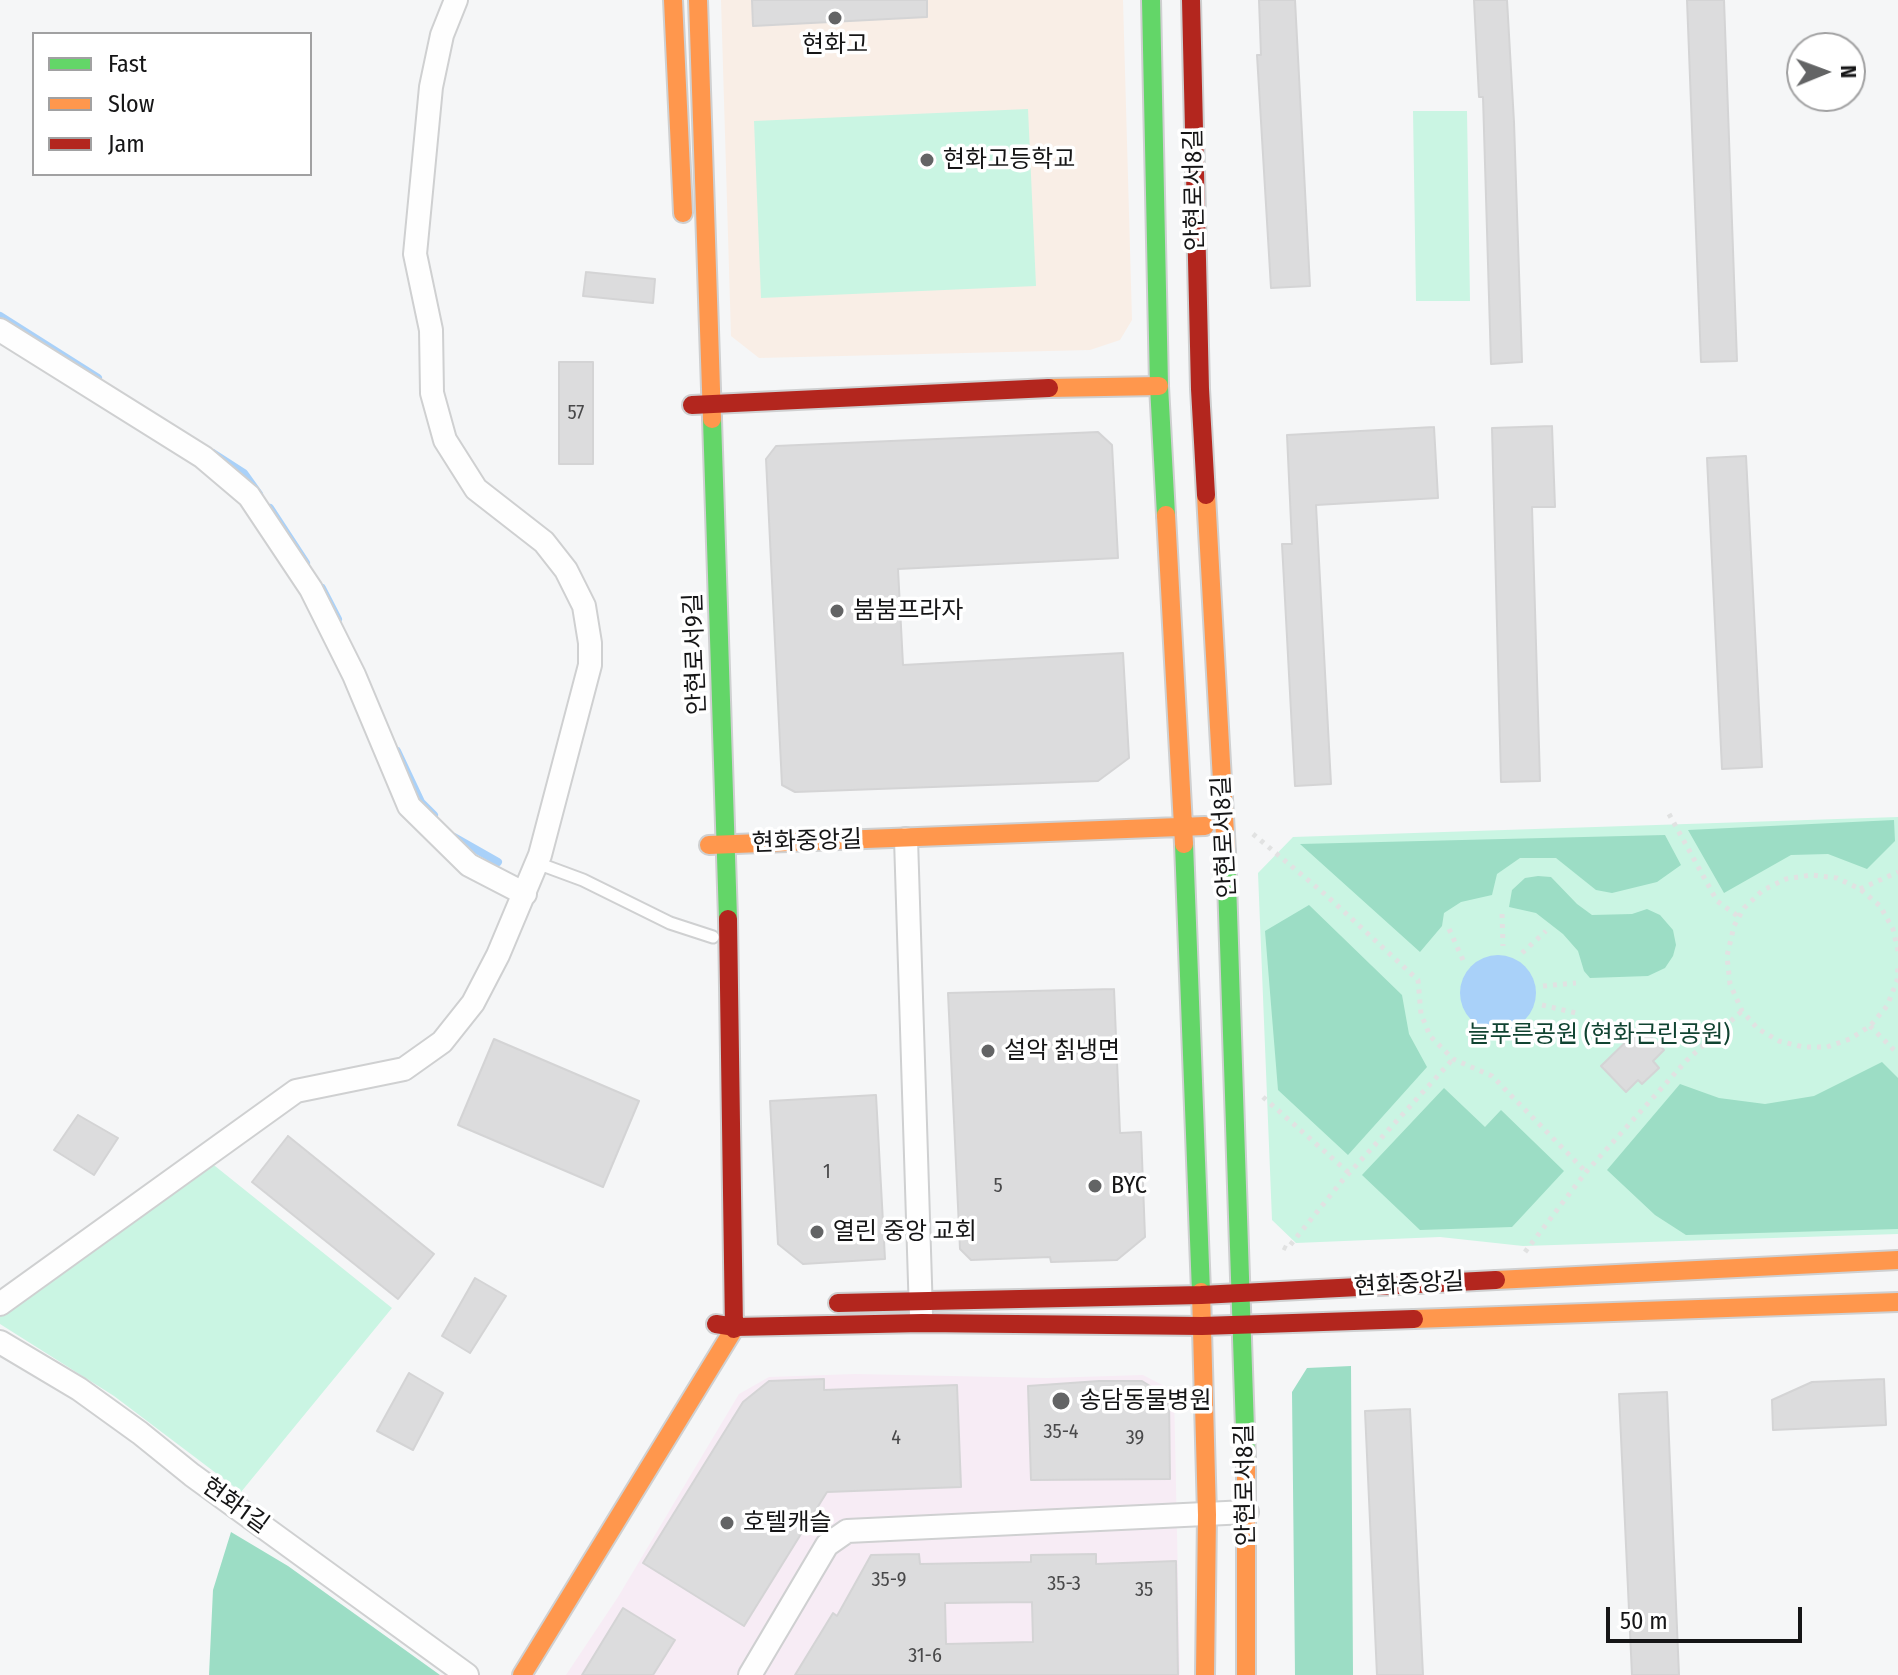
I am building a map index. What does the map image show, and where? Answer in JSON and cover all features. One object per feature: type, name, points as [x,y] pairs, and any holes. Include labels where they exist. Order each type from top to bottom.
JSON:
[{"type":"street","points":[[0,1304],[296,1091],[404,1069],[442,1042],[473,1003],[498,955],[537,863],[590,665],[590,643],[584,606],[566,570],[544,542],[476,489],[445,440],[432,393],[431,330],[415,254],[431,87],[442,35],[456,0]]},
{"type":"street","points":[[673,0],[684,234]]},
{"type":"street","name":"안현로서9길","points":[[698,0],[711,404],[730,1311]]},
{"type":"street","name":"안현로서8길","points":[[1151,0],[1159,386],[1183,828],[1202,1326],[1207,1515],[1205,1675]]},
{"type":"street","name":"안현로서8길","points":[[1191,0],[1200,389],[1234,825],[1247,1512],[1246,1675]]},
{"type":"street","points":[[0,330],[203,457],[249,496],[311,589],[354,675],[409,806],[469,865],[525,894]]},
{"type":"street","points":[[692,405],[998,389],[1159,386]]},
{"type":"street","name":"안현로서9길","points":[[699,594],[718,845],[713,937],[720,1235],[730,1311]]},
{"type":"street","name":"현화중앙길","points":[[718,845],[1234,825]]},
{"type":"street","points":[[906,839],[922,1323]]},
{"type":"street","name":"현화중앙길","points":[[812,1304],[1201,1295],[1898,1260]]},
{"type":"street","points":[[735,1327],[922,1323],[1202,1326],[1898,1302]]},
{"type":"street","points":[[522,1675],[735,1327],[730,1311]]},
{"type":"street","points":[[505,1675],[730,1311]]},
{"type":"street","name":"현화1길","points":[[0,1342],[116,1415],[192,1475],[467,1675]]},
{"type":"street","points":[[1207,1515],[1247,1512]]},
{"type":"street","name":"안현로서8길","points":[[750,1675],[827,1545],[847,1531],[1207,1515]]},
{"type":"lane","points":[[537,863],[583,880],[670,923],[713,937]]},
{"type":"path","points":[[1669,814],[1717,901],[1739,917]]},
{"type":"path","points":[[1234,825],[1327,896],[1418,980],[1421,1014],[1430,1036],[1453,1059],[1492,1076],[1586,1172]]},
{"type":"path","points":[[1860,889],[1898,872]]},
{"type":"path","points":[[1898,951],[1893,929],[1880,906],[1860,889],[1837,878],[1811,875],[1786,879],[1763,890],[1744,908],[1729,940],[1727,956],[1730,984],[1742,1011],[1758,1029],[1779,1041],[1803,1047],[1827,1047],[1850,1039],[1870,1026],[1887,1006],[1897,981],[1898,966]]},
{"type":"path","points":[[1502,914],[1503,946]]},
{"type":"path","points":[[1449,929],[1463,960]]},
{"type":"path","points":[[1522,953],[1546,931]]},
{"type":"path","points":[[1543,986],[1576,983]]},
{"type":"path","points":[[1542,1005],[1576,1013]]},
{"type":"path","points":[[1519,1259],[1586,1172],[1687,1060],[1742,1011]]},
{"type":"path","points":[[1870,1026],[1898,1054]]},
{"type":"path","points":[[1283,1247],[1287,1249],[1349,1173],[1453,1059]]},
{"type":"path","points":[[1259,1094],[1349,1173]]},
{"type":"shaded area","name":"현화고등학교","points":[[721,0],[1123,0],[1132,320],[1120,340],[1090,350],[759,358],[731,336]]},
{"type":"shaded area","points":[[855,1374],[1047,1378],[1143,1375],[1174,1391],[1180,1675],[566,1675],[618,1597],[739,1394],[769,1377]]},
{"type":"green space","points":[[1028,109],[1036,286],[761,298],[754,121]]},
{"type":"green space","points":[[1413,111],[1467,111],[1470,301],[1416,301]]},
{"type":"green space","name":"늘푸른공원 (현화근린공원)","points":[[1898,817],[1898,1234],[1523,1246],[1440,1237],[1296,1243],[1272,1220],[1258,873],[1293,837]]},
{"type":"green space","points":[[1894,820],[1895,841],[1867,869],[1828,854],[1791,855],[1724,893],[1688,830]]},
{"type":"green space","points":[[1665,835],[1681,865],[1657,882],[1612,893],[1596,890],[1556,858],[1520,858],[1497,874],[1492,895],[1461,902],[1444,913],[1442,926],[1420,952],[1300,844]]},
{"type":"green space","points":[[1551,877],[1592,915],[1632,914],[1647,909],[1660,915],[1673,930],[1676,945],[1673,956],[1665,968],[1648,976],[1590,978],[1584,971],[1578,951],[1563,934],[1536,913],[1509,907],[1512,890],[1525,878]]},
{"type":"green space","points":[[1309,905],[1402,995],[1409,1034],[1427,1067],[1348,1155],[1278,1090],[1265,931]]},
{"type":"green space","points":[[1882,1062],[1898,1078],[1898,1229],[1686,1235],[1655,1215],[1607,1170],[1680,1084],[1719,1098],[1765,1104],[1814,1096]]},
{"type":"green space","points":[[1444,1088],[1485,1127],[1501,1110],[1564,1171],[1512,1227],[1420,1230],[1362,1175]]},
{"type":"green space","points":[[210,1162],[392,1308],[241,1492],[114,1396],[0,1324],[0,1317]]},
{"type":"green space","points":[[1351,1366],[1353,1675],[1295,1675],[1292,1392],[1307,1368]]},
{"type":"green space","points":[[231,1532],[288,1566],[440,1675],[209,1675],[213,1590]]},
{"type":"water","points":[[1498,955],[1513,958],[1525,966],[1533,978],[1536,993],[1533,1008],[1525,1020],[1513,1028],[1498,1031],[1483,1028],[1471,1020],[1463,1008],[1460,993],[1463,978],[1471,966],[1483,958]]},
{"type":"building","name":"현화고","points":[[752,0],[927,0],[927,17],[753,26]]},
{"type":"building","points":[[1259,0],[1295,0],[1310,286],[1271,288],[1257,55],[1261,55]]},
{"type":"building","points":[[1474,0],[1507,0],[1522,362],[1491,364],[1483,97],[1479,97]]},
{"type":"building","points":[[1687,0],[1724,0],[1737,361],[1701,362]]},
{"type":"building","points":[[586,272],[655,279],[653,303],[583,296]]},
{"type":"building","points":[[559,362],[593,362],[593,464],[559,464]]},
{"type":"building","points":[[1552,426],[1555,507],[1532,507],[1540,781],[1501,782],[1492,428]]},
{"type":"building","points":[[1434,427],[1438,498],[1316,505],[1331,784],[1295,786],[1282,544],[1292,544],[1287,435]]},
{"type":"building","name":"붐붐프라자","points":[[1098,432],[1112,445],[1118,558],[898,569],[903,665],[1123,653],[1129,758],[1098,781],[795,792],[782,785],[766,459],[776,446]]},
{"type":"building","points":[[1746,456],[1762,767],[1722,769],[1707,458]]},
{"type":"building","points":[[1114,989],[1120,1133],[1141,1132],[1145,1237],[1117,1260],[1051,1262],[1050,1257],[971,1260],[960,1249],[948,993]]},
{"type":"building","points":[[1641,1027],[1664,1050],[1653,1061],[1659,1068],[1642,1084],[1638,1080],[1626,1092],[1601,1066]]},
{"type":"building","points":[[494,1039],[639,1101],[603,1187],[458,1125]]},
{"type":"building","points":[[876,1095],[885,1259],[803,1264],[778,1244],[770,1101]]},
{"type":"building","points":[[78,1115],[118,1138],[94,1175],[54,1150]]},
{"type":"building","points":[[288,1136],[434,1254],[398,1299],[252,1182]]},
{"type":"building","points":[[475,1278],[506,1296],[470,1353],[442,1336]]},
{"type":"building","points":[[409,1373],[443,1393],[413,1450],[377,1431]]},
{"type":"building","points":[[824,1379],[824,1390],[957,1385],[961,1487],[827,1492],[744,1626],[643,1563],[743,1402],[769,1381]]},
{"type":"building","points":[[1884,1379],[1886,1425],[1773,1430],[1772,1400],[1812,1382]]},
{"type":"building","points":[[1142,1381],[1169,1398],[1170,1479],[1031,1480],[1028,1386]]},
{"type":"building","points":[[1667,1392],[1679,1675],[1632,1675],[1619,1394]]},
{"type":"building","points":[[1410,1409],[1423,1675],[1377,1675],[1365,1411]]},
{"type":"building","points":[[919,1554],[920,1564],[1031,1562],[1031,1555],[1096,1554],[1096,1564],[1176,1561],[1178,1675],[795,1675],[833,1613],[837,1616],[871,1555]],"holes":[[[1032,1602],[1033,1642],[946,1644],[945,1603]]]},
{"type":"building","points":[[623,1608],[675,1640],[653,1675],[582,1675]]},
{"type":"waterway","points":[[0,316],[98,378]]},
{"type":"waterway","points":[[213,453],[244,473],[259,494]]},
{"type":"waterway","points":[[270,508],[306,563]]},
{"type":"waterway","points":[[322,588],[338,619]]},
{"type":"waterway","points":[[397,751],[421,802],[434,815]]},
{"type":"waterway","points":[[454,837],[498,862]]},
{"type":"traffic: fast","points":[[1151,0],[1159,386],[1166,515]]},
{"type":"traffic: fast","points":[[712,419],[728,919]]},
{"type":"traffic: fast","points":[[1184,844],[1201,1292]]},
{"type":"traffic: fast","points":[[1226,852],[1246,1460]]},
{"type":"traffic: slow","points":[[673,0],[683,213]]},
{"type":"traffic: slow","points":[[698,0],[712,419]]},
{"type":"traffic: slow","points":[[1049,388],[1159,386]]},
{"type":"traffic: slow","points":[[1206,495],[1226,852]]},
{"type":"traffic: slow","points":[[1166,515],[1184,844]]},
{"type":"traffic: slow","points":[[709,845],[1205,826]]},
{"type":"traffic: slow","points":[[1496,1280],[1898,1260]]},
{"type":"traffic: slow","points":[[1201,1292],[1207,1515],[1205,1675]]},
{"type":"traffic: slow","points":[[1414,1319],[1898,1302]]},
{"type":"traffic: slow","points":[[522,1675],[734,1329]]},
{"type":"traffic: slow","points":[[1246,1460],[1246,1675]]},
{"type":"traffic: jam","points":[[1191,0],[1200,389],[1206,495]]},
{"type":"traffic: jam","points":[[692,405],[1049,388]]},
{"type":"traffic: jam","points":[[728,919],[734,1329]]},
{"type":"traffic: jam","points":[[838,1303],[1201,1295],[1496,1280]]},
{"type":"traffic: jam","points":[[716,1324],[735,1327],[922,1323],[1202,1326],[1414,1319]]},
{"type":"place","name":"현화고","points":[[835,18]]},
{"type":"place","name":"현화고등학교","points":[[927,160]]},
{"type":"place","name":"붐붐프라자","points":[[837,611]]},
{"type":"place","name":"설악 칡냉면","points":[[988,1051]]},
{"type":"place","name":"BYC","points":[[1095,1186]]},
{"type":"place","name":"열린 중앙 교회","points":[[817,1232]]},
{"type":"place","name":"송담동물병원","points":[[1061,1401]]},
{"type":"place","name":"호텔캐슬","points":[[727,1523]]}]
